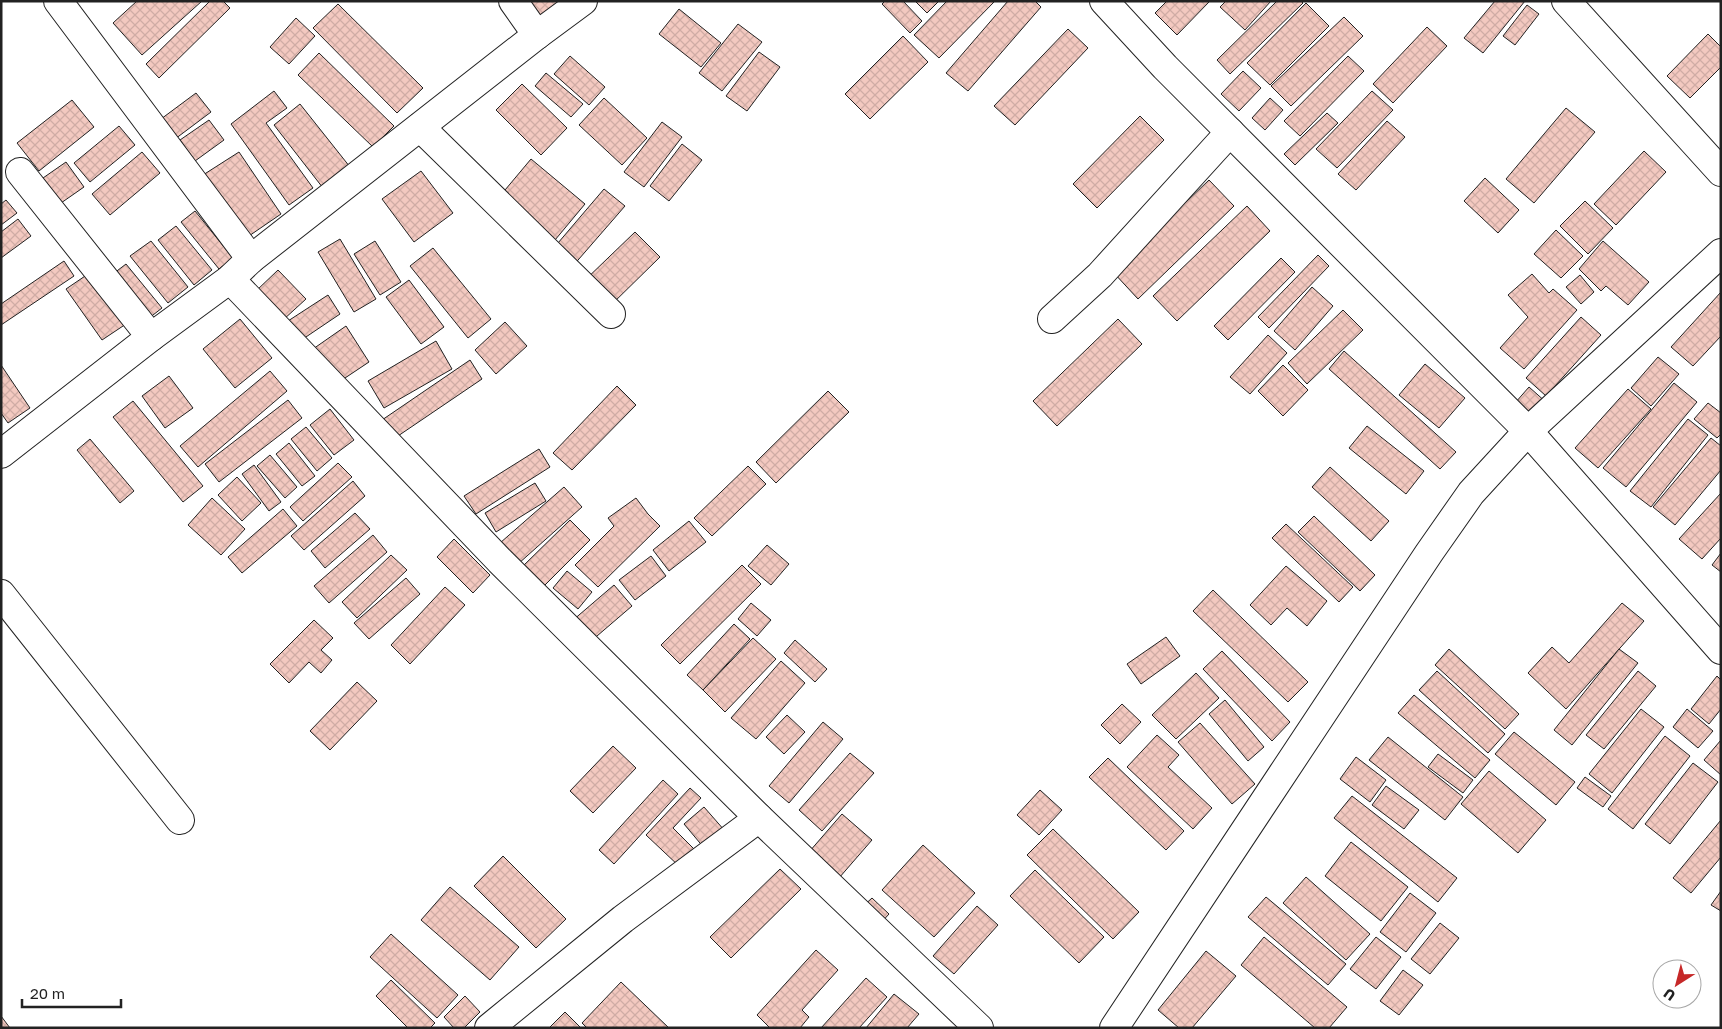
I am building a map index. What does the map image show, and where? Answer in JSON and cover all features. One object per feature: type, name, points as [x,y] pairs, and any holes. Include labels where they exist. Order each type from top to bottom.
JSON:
[{"type":"street","points":[[58,1],[251,259]]},
{"type":"street","points":[[513,1],[537,35]]},
{"type":"street","points":[[1,454],[230,278],[251,259],[583,1]]},
{"type":"street","points":[[1104,1],[1165,67],[1528,431],[1721,650]]},
{"type":"street","points":[[1566,1],[1721,172]]},
{"type":"street","points":[[420,127],[611,314]]},
{"type":"street","points":[[1052,319],[1100,275],[1230,132]]},
{"type":"street","points":[[20,172],[151,337]]},
{"type":"street","points":[[1114,1028],[1429,553],[1472,493],[1528,431],[1721,254]]},
{"type":"street","points":[[230,278],[500,561],[759,818],[978,1028]]},
{"type":"street","points":[[1,594],[180,820]]},
{"type":"street","points":[[490,1028],[623,919],[759,818]]},
{"type":"building","points":[[137,1],[202,1],[142,55],[113,23]]},
{"type":"building","points":[[210,1],[223,1],[230,8],[159,78],[146,64]]},
{"type":"building","points":[[526,1],[556,1],[558,4],[540,19]]},
{"type":"building","points":[[885,1],[903,1],[922,21],[910,33],[882,4]]},
{"type":"building","points":[[915,1],[939,1],[927,13]]},
{"type":"building","points":[[947,1],[995,1],[939,58],[914,35]]},
{"type":"building","points":[[1008,1],[1035,1],[1041,7],[968,91],[946,73]]},
{"type":"building","points":[[1167,1],[1209,2],[1177,35],[1155,13]]},
{"type":"building","points":[[1226,1],[1271,1],[1245,30],[1220,7]]},
{"type":"building","points":[[1277,1],[1301,1],[1303,3],[1230,74],[1217,60]]},
{"type":"building","points":[[1495,1],[1525,1],[1483,53],[1464,38]]},
{"type":"building","points":[[1306,3],[1329,26],[1270,85],[1247,63]]},
{"type":"building","points":[[338,4],[423,88],[397,113],[313,28]]},
{"type":"building","points":[[1527,5],[1539,14],[1515,45],[1503,36]]},
{"type":"building","points":[[679,9],[721,43],[701,67],[659,34]]},
{"type":"building","points":[[1344,17],[1363,36],[1291,106],[1271,86]]},
{"type":"building","points":[[296,18],[315,36],[289,64],[270,47]]},
{"type":"building","points":[[738,24],[762,42],[722,91],[699,73]]},
{"type":"building","points":[[1427,27],[1447,46],[1393,103],[1373,84]]},
{"type":"building","points":[[1068,29],[1088,48],[1015,125],[994,106]]},
{"type":"building","points":[[1708,34],[1721,47],[1721,67],[1690,98],[1667,76]]},
{"type":"building","points":[[903,36],[928,62],[870,119],[845,94]]},
{"type":"building","points":[[759,52],[780,67],[747,111],[726,96]]},
{"type":"building","points":[[319,53],[394,126],[373,147],[298,75]]},
{"type":"building","points":[[570,56],[605,87],[589,105],[554,74]]},
{"type":"building","points":[[1348,56],[1364,71],[1300,136],[1284,121]]},
{"type":"building","points":[[1243,71],[1261,88],[1239,111],[1221,94]]},
{"type":"building","points":[[546,73],[583,104],[571,117],[535,86]]},
{"type":"building","points":[[522,84],[567,128],[541,155],[496,110]]},
{"type":"building","points":[[274,91],[287,108],[266,123],[313,188],[289,205],[231,124]]},
{"type":"building","points":[[1372,91],[1393,110],[1337,168],[1316,149]]},
{"type":"building","points":[[196,93],[211,112],[175,139],[161,119]]},
{"type":"building","points":[[604,98],[647,138],[622,165],[579,125]]},
{"type":"building","points":[[1270,98],[1283,110],[1265,130],[1252,118]]},
{"type":"building","points":[[72,100],[94,127],[39,171],[17,143]]},
{"type":"building","points":[[300,104],[350,167],[323,188],[274,125]]},
{"type":"building","points":[[1566,108],[1595,132],[1534,203],[1506,179]]},
{"type":"building","points":[[1327,113],[1338,123],[1295,165],[1284,154]]},
{"type":"building","points":[[1140,116],[1164,140],[1097,208],[1073,184]]},
{"type":"building","points":[[209,120],[224,140],[195,161],[180,140]]},
{"type":"building","points":[[1387,121],[1405,137],[1356,190],[1338,174]]},
{"type":"building","points":[[662,122],[682,137],[644,187],[624,172]]},
{"type":"building","points":[[119,126],[135,145],[90,182],[74,163]]},
{"type":"building","points":[[682,144],[702,160],[669,201],[650,186]]},
{"type":"building","points":[[1644,151],[1666,172],[1616,225],[1594,204]]},
{"type":"building","points":[[142,152],[160,173],[110,215],[92,194]]},
{"type":"building","points":[[239,152],[281,214],[246,238],[203,175]]},
{"type":"building","points":[[531,159],[585,204],[555,240],[500,196]]},
{"type":"building","points":[[66,162],[84,187],[61,203],[43,178]]},
{"type":"building","points":[[421,171],[453,213],[414,242],[382,199]]},
{"type":"building","points":[[1485,178],[1519,210],[1498,233],[1464,201]]},
{"type":"building","points":[[1209,180],[1234,206],[1138,299],[1113,272]]},
{"type":"building","points":[[604,189],[625,206],[572,267],[552,250]]},
{"type":"building","points":[[6,200],[17,213],[1,225],[1,204]]},
{"type":"building","points":[[1585,201],[1613,228],[1588,254],[1560,226]]},
{"type":"building","points":[[1247,206],[1270,231],[1177,321],[1153,296]]},
{"type":"building","points":[[195,211],[233,258],[219,269],[181,222]]},
{"type":"building","points":[[18,219],[31,236],[1,258],[1,232]]},
{"type":"building","points":[[176,226],[212,270],[194,285],[158,240]]},
{"type":"building","points":[[1556,230],[1583,256],[1561,278],[1534,254]]},
{"type":"building","points":[[635,232],[660,257],[607,309],[582,283]]},
{"type":"building","points":[[340,239],[376,299],[354,312],[318,252]]},
{"type":"building","points":[[151,241],[188,287],[168,303],[130,256]]},
{"type":"building","points":[[375,241],[401,282],[380,295],[354,254]]},
{"type":"building","points":[[1603,241],[1649,282],[1628,305],[1606,286],[1601,291],[1579,269]]},
{"type":"building","points":[[433,248],[491,319],[468,338],[410,266]]},
{"type":"building","points":[[1318,255],[1329,266],[1269,328],[1258,317]]},
{"type":"building","points":[[1281,258],[1295,272],[1228,340],[1214,326]]},
{"type":"building","points":[[64,261],[74,276],[1,325],[1,304]]},
{"type":"building","points":[[126,264],[162,308],[144,322],[109,277]]},
{"type":"building","points":[[278,270],[306,299],[283,320],[256,291]]},
{"type":"building","points":[[91,272],[126,324],[102,340],[66,289]]},
{"type":"building","points":[[1532,274],[1549,293],[1553,289],[1577,310],[1524,369],[1500,348],[1528,317],[1508,295]]},
{"type":"building","points":[[1580,275],[1594,292],[1581,304],[1566,287]]},
{"type":"building","points":[[409,280],[444,327],[421,344],[386,297]]},
{"type":"building","points":[[1312,287],[1333,306],[1295,350],[1274,331]]},
{"type":"building","points":[[1721,292],[1721,336],[1693,366],[1671,347]]},
{"type":"building","points":[[328,295],[340,314],[300,341],[288,321]]},
{"type":"building","points":[[1343,310],[1363,330],[1307,384],[1288,363]]},
{"type":"building","points":[[1581,317],[1601,335],[1546,396],[1526,378]]},
{"type":"building","points":[[240,319],[272,358],[235,388],[203,349]]},
{"type":"building","points":[[1118,319],[1142,344],[1057,426],[1033,401]]},
{"type":"building","points":[[505,322],[527,346],[496,374],[475,350]]},
{"type":"building","points":[[346,326],[369,362],[336,384],[313,349]]},
{"type":"building","points":[[1268,335],[1287,353],[1250,394],[1230,377]]},
{"type":"building","points":[[436,341],[452,369],[384,408],[368,381]]},
{"type":"building","points":[[1344,351],[1456,452],[1440,469],[1329,369]]},
{"type":"building","points":[[1658,357],[1679,374],[1651,406],[1631,388]]},
{"type":"building","points":[[470,360],[482,379],[395,438],[382,420]]},
{"type":"building","points":[[1425,364],[1465,398],[1439,428],[1399,395]]},
{"type":"building","points":[[1,365],[30,408],[8,423],[1,413]]},
{"type":"building","points":[[1283,365],[1308,390],[1283,416],[1258,391]]},
{"type":"building","points":[[270,371],[287,391],[198,467],[180,446]]},
{"type":"building","points":[[169,376],[193,408],[165,428],[142,396]]},
{"type":"building","points":[[1674,383],[1697,402],[1626,487],[1603,468]]},
{"type":"building","points":[[617,386],[636,405],[572,470],[553,453]]},
{"type":"building","points":[[1529,387],[1547,403],[1533,419],[1515,403]]},
{"type":"building","points":[[1628,389],[1651,409],[1598,468],[1575,448]]},
{"type":"building","points":[[828,391],[849,412],[776,483],[756,462]]},
{"type":"building","points":[[288,400],[302,418],[219,482],[205,464]]},
{"type":"building","points":[[133,401],[203,486],[183,502],[113,417]]},
{"type":"building","points":[[1708,403],[1721,413],[1721,434],[1717,438],[1694,419]]},
{"type":"building","points":[[330,409],[354,440],[334,455],[310,425]]},
{"type":"building","points":[[1688,419],[1708,435],[1651,507],[1630,491]]},
{"type":"building","points":[[1367,426],[1424,471],[1406,494],[1349,448]]},
{"type":"building","points":[[306,427],[332,458],[317,471],[291,439]]},
{"type":"building","points":[[1711,438],[1721,446],[1721,470],[1675,525],[1653,507]]},
{"type":"building","points":[[90,439],[134,491],[120,503],[77,450]]},
{"type":"building","points":[[289,443],[315,476],[302,486],[276,454]]},
{"type":"building","points":[[539,449],[550,467],[476,514],[464,496]]},
{"type":"building","points":[[270,455],[297,487],[285,498],[257,466]]},
{"type":"building","points":[[338,463],[352,477],[303,521],[290,507]]},
{"type":"building","points":[[254,465],[281,502],[269,511],[242,474]]},
{"type":"building","points":[[748,466],[766,484],[712,536],[694,518]]},
{"type":"building","points":[[1330,467],[1389,521],[1371,541],[1312,487]]},
{"type":"building","points":[[237,477],[261,503],[242,521],[218,495]]},
{"type":"building","points":[[353,481],[365,496],[304,550],[291,536]]},
{"type":"building","points":[[535,483],[546,501],[496,532],[485,513]]},
{"type":"building","points":[[564,487],[582,507],[518,564],[500,543]]},
{"type":"building","points":[[1721,493],[1721,538],[1702,559],[1679,539]]},
{"type":"building","points":[[212,498],[245,529],[221,555],[188,525]]},
{"type":"building","points":[[636,498],[660,526],[598,587],[575,565],[614,526],[608,518]]},
{"type":"building","points":[[283,509],[297,526],[242,573],[228,557]]},
{"type":"building","points":[[355,513],[370,529],[325,568],[311,551]]},
{"type":"building","points":[[1314,516],[1375,575],[1360,591],[1298,532]]},
{"type":"building","points":[[570,520],[590,540],[543,587],[522,567]]},
{"type":"building","points":[[689,521],[706,542],[669,571],[653,550]]},
{"type":"building","points":[[1286,524],[1353,587],[1339,602],[1272,538]]},
{"type":"building","points":[[373,535],[387,552],[329,603],[314,586]]},
{"type":"building","points":[[454,539],[490,575],[473,593],[437,557]]},
{"type":"building","points":[[767,545],[789,564],[771,585],[748,566]]},
{"type":"building","points":[[1721,553],[1721,572],[1712,565]]},
{"type":"building","points":[[391,555],[407,570],[357,618],[342,602]]},
{"type":"building","points":[[651,556],[666,576],[635,600],[619,580]]},
{"type":"building","points":[[742,565],[761,584],[680,664],[661,645]]},
{"type":"building","points":[[1286,566],[1327,601],[1307,626],[1287,608],[1271,625],[1250,605]]},
{"type":"building","points":[[567,571],[592,592],[578,609],[553,588]]},
{"type":"building","points":[[406,578],[420,594],[369,639],[354,623]]},
{"type":"building","points":[[614,585],[632,606],[590,642],[572,621]]},
{"type":"building","points":[[445,587],[465,605],[410,664],[391,645]]},
{"type":"building","points":[[1213,590],[1308,682],[1288,702],[1193,611]]},
{"type":"building","points":[[751,603],[771,620],[757,636],[738,619]]},
{"type":"building","points":[[1622,603],[1644,621],[1566,709],[1528,673],[1552,647],[1569,663]]},
{"type":"building","points":[[314,620],[333,638],[321,650],[332,660],[321,673],[309,662],[289,683],[270,664]]},
{"type":"building","points":[[734,624],[750,639],[703,690],[687,675]]},
{"type":"building","points":[[1166,637],[1180,656],[1141,684],[1127,664]]},
{"type":"building","points":[[753,638],[776,659],[725,712],[703,690]]},
{"type":"building","points":[[795,640],[827,669],[815,682],[784,653]]},
{"type":"building","points":[[1449,649],[1519,714],[1505,729],[1435,665]]},
{"type":"building","points":[[1619,649],[1638,663],[1572,745],[1554,730]]},
{"type":"building","points":[[1222,651],[1290,722],[1272,741],[1203,669]]},
{"type":"building","points":[[781,661],[805,683],[756,739],[731,718]]},
{"type":"building","points":[[1437,671],[1505,734],[1488,753],[1419,690]]},
{"type":"building","points":[[1638,671],[1656,686],[1604,749],[1586,735]]},
{"type":"building","points":[[1196,673],[1219,698],[1176,739],[1152,715]]},
{"type":"building","points":[[1717,676],[1721,680],[1721,709],[1709,724],[1691,709]]},
{"type":"building","points":[[357,682],[377,701],[330,750],[310,731]]},
{"type":"building","points":[[1414,695],[1490,760],[1475,778],[1398,713]]},
{"type":"building","points":[[1225,700],[1264,747],[1248,761],[1209,714]]},
{"type":"building","points":[[1122,704],[1141,722],[1120,744],[1101,725]]},
{"type":"building","points":[[1641,709],[1664,727],[1612,793],[1589,774]]},
{"type":"building","points":[[1687,709],[1713,731],[1698,748],[1673,727]]},
{"type":"building","points":[[787,715],[805,732],[784,754],[766,737]]},
{"type":"building","points":[[823,722],[843,739],[789,803],[769,786]]},
{"type":"building","points":[[1200,723],[1255,784],[1232,804],[1178,742]]},
{"type":"building","points":[[1514,732],[1575,782],[1556,805],[1495,754]]},
{"type":"building","points":[[1157,735],[1179,755],[1168,767],[1212,808],[1193,829],[1127,767]]},
{"type":"building","points":[[1665,736],[1690,756],[1633,829],[1608,809]]},
{"type":"building","points":[[1388,737],[1463,797],[1445,820],[1369,760]]},
{"type":"building","points":[[1721,740],[1721,775],[1704,760]]},
{"type":"building","points":[[613,746],[636,768],[593,813],[570,791]]},
{"type":"building","points":[[850,753],[874,773],[822,831],[799,810]]},
{"type":"building","points":[[1438,754],[1473,780],[1463,793],[1428,767]]},
{"type":"building","points":[[1356,757],[1386,780],[1370,802],[1340,779]]},
{"type":"building","points":[[1108,758],[1184,831],[1166,850],[1089,777]]},
{"type":"building","points":[[1693,763],[1718,782],[1670,844],[1645,824]]},
{"type":"building","points":[[1489,771],[1546,820],[1518,853],[1461,804]]},
{"type":"building","points":[[1585,777],[1611,796],[1603,807],[1577,788]]},
{"type":"building","points":[[663,780],[678,794],[614,864],[599,850]]},
{"type":"building","points":[[1386,786],[1419,810],[1404,829],[1372,805]]},
{"type":"building","points":[[690,788],[701,798],[673,828],[696,851],[680,867],[646,835]]},
{"type":"building","points":[[1040,790],[1062,810],[1039,835],[1017,815]]},
{"type":"building","points":[[1352,796],[1457,878],[1438,902],[1334,818]]},
{"type":"building","points":[[704,807],[725,831],[705,849],[684,824]]},
{"type":"building","points":[[842,814],[872,840],[839,878],[809,852]]},
{"type":"building","points":[[1721,820],[1721,857],[1691,893],[1673,878]]},
{"type":"building","points":[[1053,829],[1139,912],[1113,939],[1027,855]]},
{"type":"building","points":[[1351,842],[1408,887],[1381,921],[1325,876]]},
{"type":"building","points":[[923,845],[975,893],[934,937],[882,890]]},
{"type":"building","points":[[503,856],[566,919],[536,948],[474,886]]},
{"type":"building","points":[[780,869],[801,889],[731,958],[710,937]]},
{"type":"building","points":[[1035,870],[1104,937],[1079,963],[1010,896]]},
{"type":"building","points":[[1306,877],[1370,934],[1346,960],[1283,903]]},
{"type":"building","points":[[450,887],[519,947],[490,980],[421,920]]},
{"type":"building","points":[[1721,891],[1721,911],[1711,905]]},
{"type":"building","points":[[1410,893],[1436,913],[1406,952],[1380,932]]},
{"type":"building","points":[[1266,897],[1346,964],[1328,985],[1248,917]]},
{"type":"building","points":[[872,898],[889,914],[879,925],[861,908]]},
{"type":"building","points":[[977,906],[998,925],[954,974],[933,956]]},
{"type":"building","points":[[1440,923],[1459,938],[1430,974],[1411,959]]},
{"type":"building","points":[[391,934],[458,995],[437,1018],[370,957]]},
{"type":"building","points":[[1264,937],[1347,1007],[1329,1028],[1315,1028],[1241,965]]},
{"type":"building","points":[[1376,937],[1401,957],[1376,989],[1350,969]]},
{"type":"building","points":[[816,950],[838,970],[802,1010],[809,1017],[800,1028],[770,1028],[757,1015]]},
{"type":"building","points":[[1206,951],[1236,976],[1192,1028],[1179,1028],[1158,1010]]},
{"type":"building","points":[[1403,970],[1423,985],[1399,1015],[1380,1001]]},
{"type":"building","points":[[866,978],[887,997],[859,1028],[821,1028]]},
{"type":"building","points":[[391,980],[435,1023],[430,1028],[408,1028],[376,996]]},
{"type":"building","points":[[621,982],[669,1028],[587,1028],[582,1023]]},
{"type":"building","points":[[894,994],[919,1014],[907,1028],[866,1028]]},
{"type":"building","points":[[465,996],[480,1012],[464,1028],[454,1028],[444,1017]]},
{"type":"building","points":[[565,1012],[581,1028],[549,1028]]},
{"type":"building","points":[[1,1016],[10,1028],[1,1028]]}]
